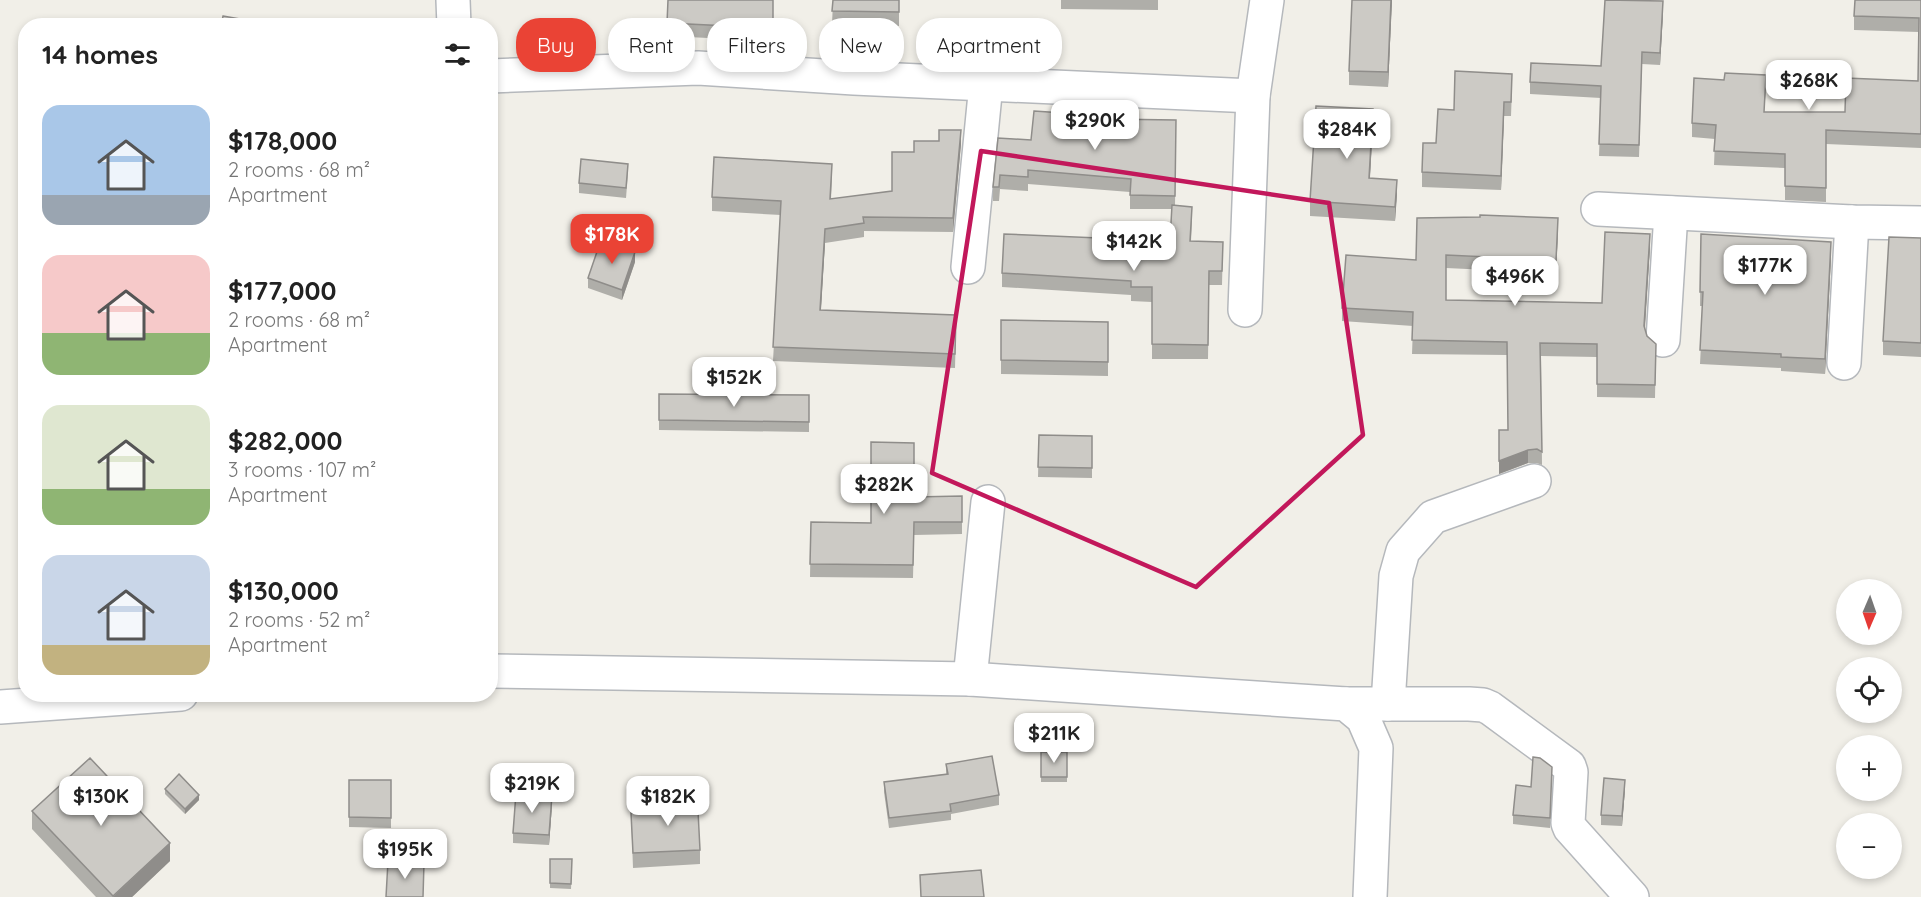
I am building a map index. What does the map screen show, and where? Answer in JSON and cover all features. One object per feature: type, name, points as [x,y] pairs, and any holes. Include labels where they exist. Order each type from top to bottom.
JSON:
[{"type":"street","points":[[453,0],[454,18]]},
{"type":"street","points":[[1245,310],[1253,96],[1267,0]]},
{"type":"street","points":[[498,76],[698,68],[1253,96]]},
{"type":"street","points":[[968,267],[986,84]]},
{"type":"street","points":[[1598,209],[1852,222],[1921,223]]},
{"type":"street","points":[[1663,340],[1671,213]]},
{"type":"street","points":[[1844,363],[1852,222]]},
{"type":"street","points":[[1388,704],[1396,576],[1403,551],[1433,517],[1534,481]]},
{"type":"street","points":[[970,680],[988,502]]},
{"type":"street","points":[[498,671],[970,680],[1346,704],[1483,705],[1569,766],[1571,772],[1568,823],[1570,828],[1632,897]]},
{"type":"street","points":[[0,707],[70,702]]},
{"type":"street","points":[[1346,704],[1363,718],[1376,748],[1370,897]]},
{"type":"highlighted area","points":[[981,151],[1329,203],[1363,435],[1196,587],[932,473]]},
{"type":"building","points":[[668,0],[773,0],[773,18],[707,18],[707,25],[695,24],[695,18],[667,18]]},
{"type":"building","points":[[833,0],[899,0],[899,12],[832,11]]},
{"type":"building","points":[[1352,0],[1391,0],[1388,72],[1349,71]]},
{"type":"building","points":[[1605,0],[1663,1],[1660,53],[1642,52],[1639,145],[1599,144],[1601,86],[1530,82],[1531,63],[1601,66]]},
{"type":"building","points":[[1855,0],[1921,0],[1921,134],[1826,130],[1826,188],[1785,186],[1785,154],[1714,151],[1716,125],[1692,123],[1694,78],[1724,80],[1725,73],[1766,75],[1764,112],[1845,112],[1846,78],[1918,81],[1919,18],[1854,16]]},
{"type":"building","points":[[1455,71],[1512,74],[1511,102],[1504,102],[1501,176],[1422,172],[1423,143],[1436,143],[1438,109],[1454,110]]},
{"type":"building","points":[[1316,106],[1373,109],[1369,178],[1397,180],[1395,207],[1310,201]]},
{"type":"building","points":[[1034,111],[1107,116],[1106,119],[1176,120],[1175,196],[1130,195],[1131,179],[1028,170],[1028,177],[1000,175],[999,187],[993,187],[998,138],[1031,140]]},
{"type":"building","points":[[939,130],[961,130],[953,218],[863,217],[864,223],[825,229],[820,310],[956,315],[955,354],[773,347],[781,201],[712,197],[714,157],[832,164],[830,199],[892,191],[892,152],[914,152],[914,141],[939,141]]},
{"type":"building","points":[[581,159],[628,164],[626,188],[579,183]]},
{"type":"building","points":[[1172,205],[1192,207],[1190,241],[1223,242],[1222,271],[1209,271],[1208,345],[1152,344],[1152,287],[1131,287],[1131,281],[1002,273],[1004,234],[1170,241]]},
{"type":"building","points":[[1480,215],[1558,218],[1556,260],[1446,255],[1446,300],[1602,303],[1605,232],[1650,234],[1644,326],[1647,336],[1656,344],[1655,385],[1597,384],[1597,344],[1540,343],[1542,452],[1537,449],[1528,450],[1499,461],[1499,430],[1508,430],[1507,342],[1412,340],[1413,312],[1342,308],[1346,255],[1416,260],[1417,218],[1480,217]]},
{"type":"building","points":[[1701,234],[1831,242],[1825,359],[1781,357],[1781,354],[1700,350],[1703,292],[1700,292]]},
{"type":"building","points":[[1889,237],[1921,238],[1921,343],[1883,341]]},
{"type":"building","points":[[601,240],[635,252],[622,290],[588,278]]},
{"type":"building","points":[[1001,320],[1108,322],[1108,362],[1001,360]]},
{"type":"building","points":[[659,394],[809,395],[809,422],[659,420]]},
{"type":"building","points":[[1039,435],[1092,436],[1092,468],[1038,467]]},
{"type":"building","points":[[871,442],[914,443],[914,497],[962,496],[962,522],[914,522],[913,565],[810,564],[811,522],[871,523]]},
{"type":"building","points":[[1041,752],[1067,752],[1067,777],[1041,777]]},
{"type":"building","points":[[992,756],[999,795],[950,804],[951,811],[889,818],[884,782],[948,774],[946,764]]},
{"type":"building","points":[[1533,757],[1540,758],[1552,767],[1550,818],[1513,815],[1516,785],[1531,787]]},
{"type":"building","points":[[90,758],[170,843],[113,896],[32,811]]},
{"type":"building","points":[[179,774],[199,795],[185,809],[165,789]]},
{"type":"building","points":[[1604,778],[1625,780],[1622,816],[1601,815]]},
{"type":"building","points":[[349,780],[391,780],[391,818],[349,817]]},
{"type":"building","points":[[697,791],[700,850],[633,853],[631,813],[671,811],[670,793]]},
{"type":"building","points":[[516,793],[552,795],[549,835],[513,833]]},
{"type":"building","points":[[550,859],[572,859],[571,884],[550,883]]},
{"type":"building","points":[[388,861],[424,863],[423,897],[386,897]]},
{"type":"building","points":[[981,870],[984,897],[921,897],[920,875]]}]
